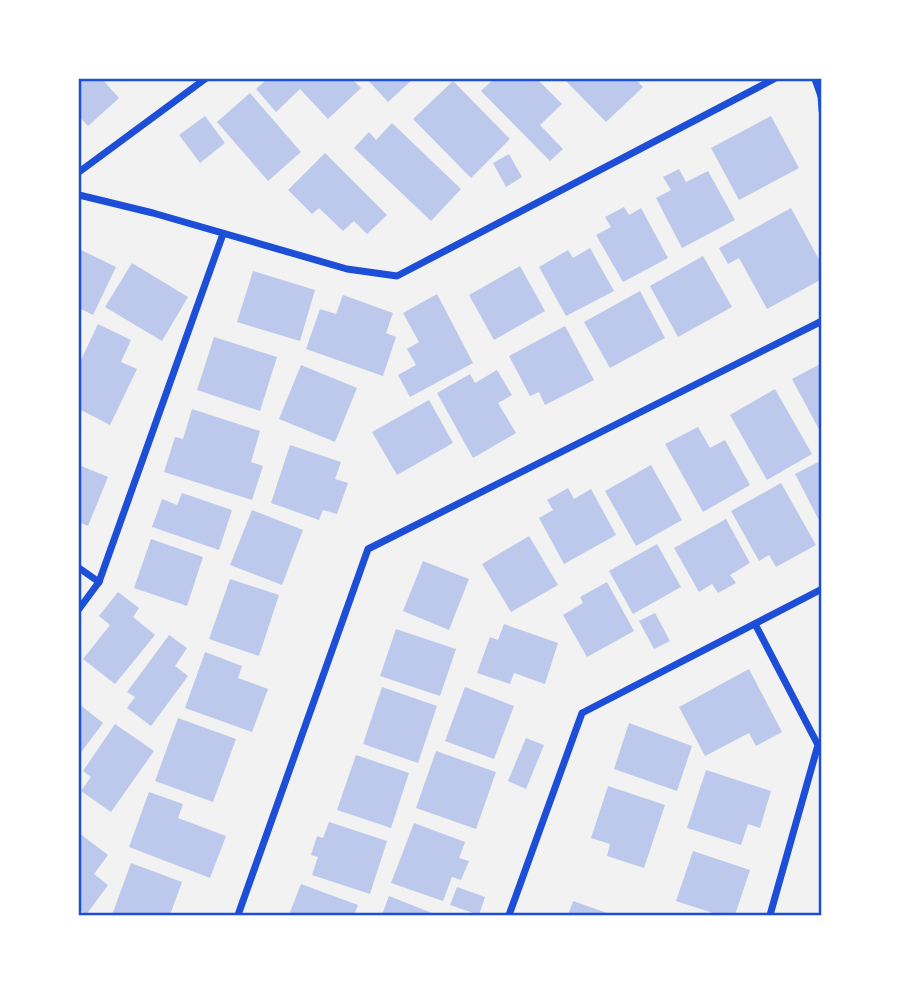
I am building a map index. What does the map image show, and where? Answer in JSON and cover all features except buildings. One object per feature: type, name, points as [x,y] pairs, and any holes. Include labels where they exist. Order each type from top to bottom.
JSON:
[{"type":"street","points":[[79,172],[205,79]]},
{"type":"street","points":[[79,195],[153,213],[347,269],[397,276],[774,79]]},
{"type":"street","points":[[815,79],[822,96],[822,110]]},
{"type":"street","points":[[79,608],[99,582],[223,234]]},
{"type":"street","points":[[238,915],[368,550],[822,321]]},
{"type":"street","points":[[79,568],[99,582]]},
{"type":"street","points":[[509,915],[582,713],[822,589]]},
{"type":"street","points":[[755,624],[818,745],[770,915]]}]
